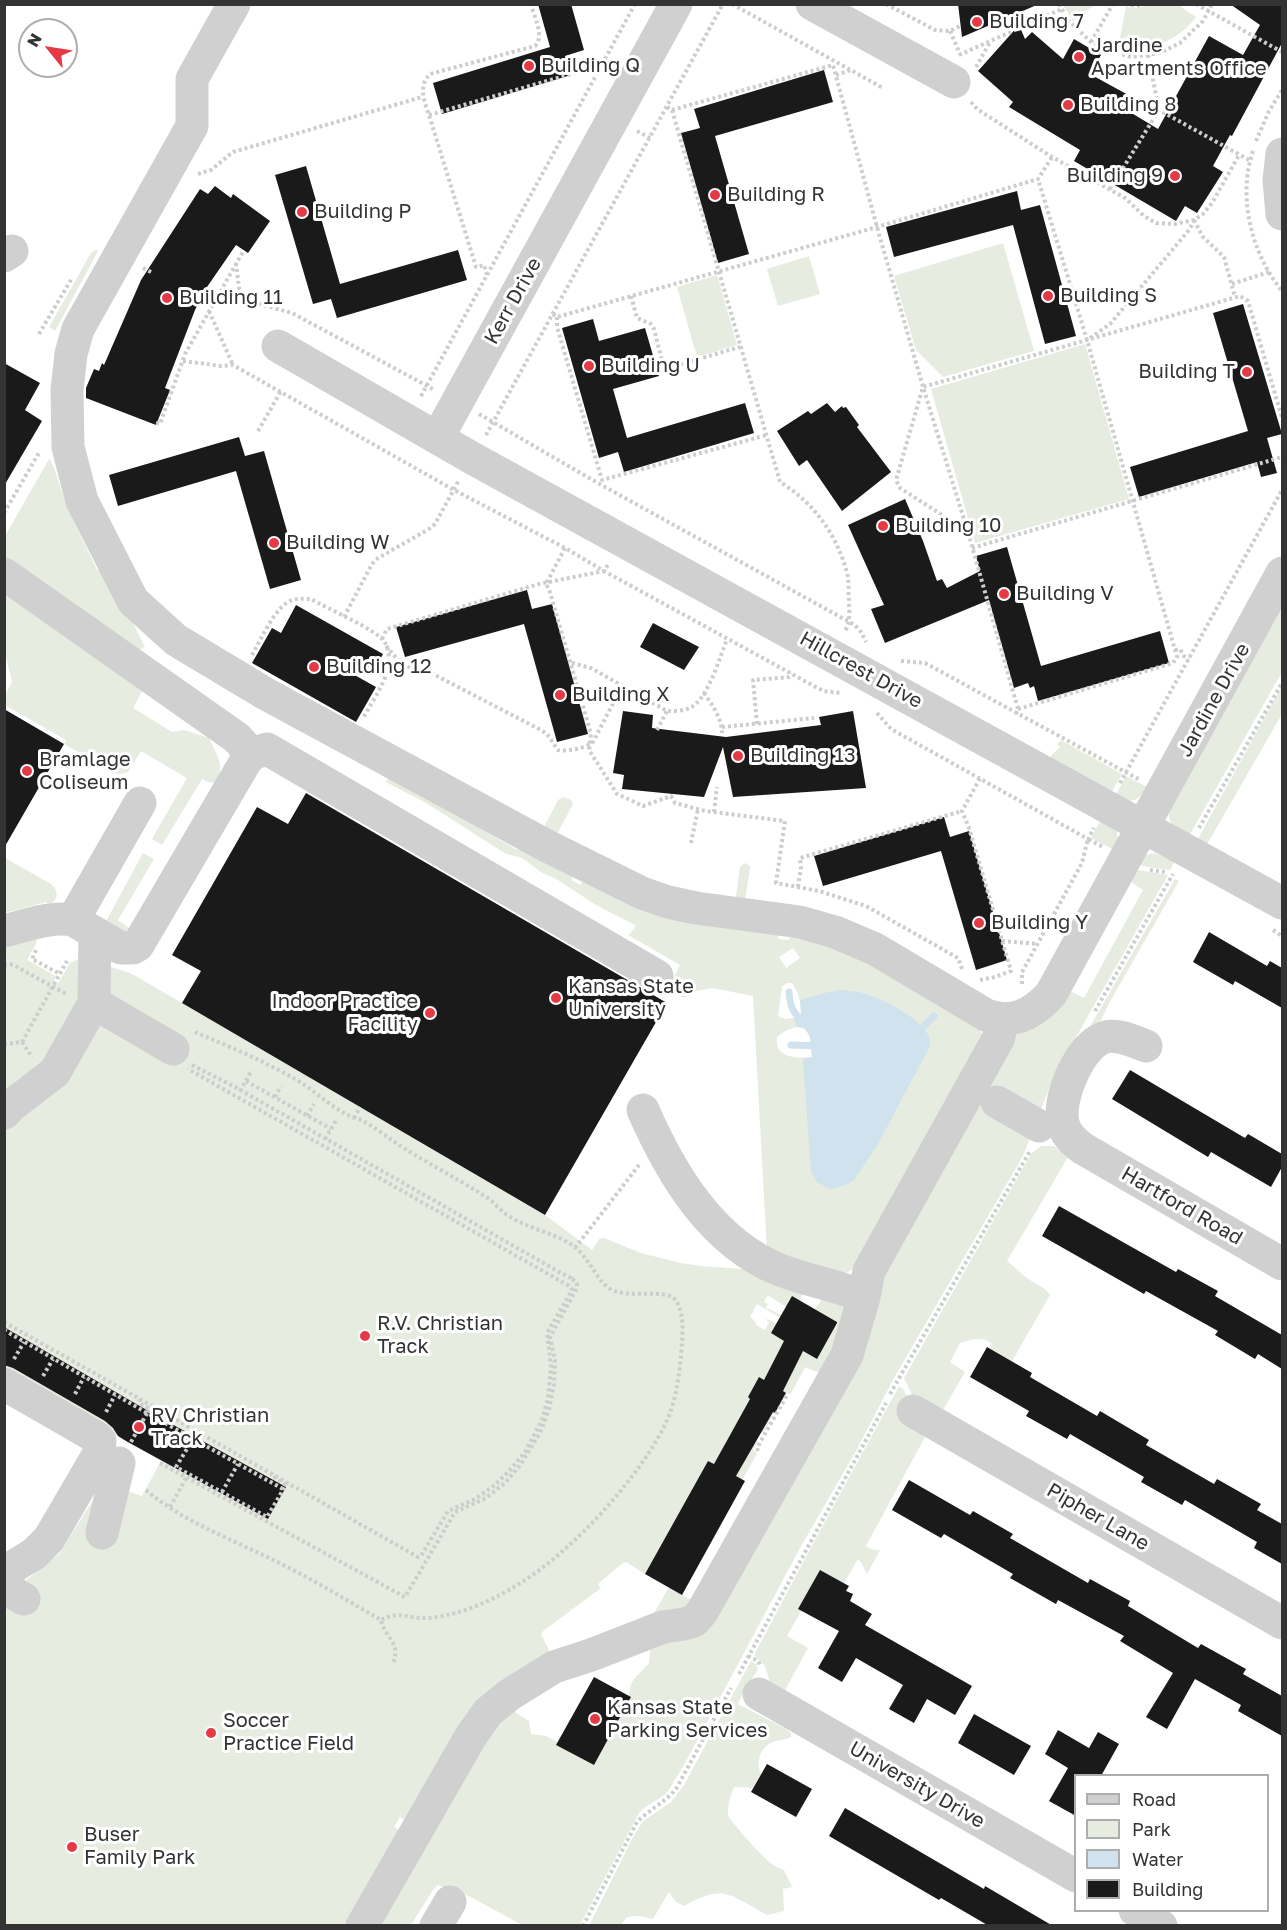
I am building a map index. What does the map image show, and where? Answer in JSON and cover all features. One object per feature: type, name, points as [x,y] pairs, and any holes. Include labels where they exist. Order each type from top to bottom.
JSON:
[{"type":"street","points":[[234,4],[192,79],[192,126],[78,329],[71,354],[67,390],[68,447],[82,501],[133,601],[176,640],[266,694],[547,846],[642,893],[696,908],[800,922],[835,932],[875,949],[986,1015],[1013,1006]]},
{"type":"street","name":"Kerr Drive","points":[[438,437],[676,4]]},
{"type":"street","points":[[812,4],[951,70]]},
{"type":"street","points":[[1282,154],[1279,180],[1282,214]]},
{"type":"street","points":[[278,346],[438,437]]},
{"type":"street","name":"Hillcrest Drive","points":[[438,437],[472,458],[1282,903]]},
{"type":"street","points":[[4,574],[237,738],[252,754]]},
{"type":"street","name":"Jardine Drive","points":[[1013,1006],[1024,1016],[1043,1003],[1051,994],[1281,580]]},
{"type":"street","points":[[4,931],[66,919],[84,926],[121,948],[133,948],[138,945],[247,759],[260,750],[267,749],[657,976]]},
{"type":"street","points":[[4,1113],[55,1072],[83,1000],[84,926],[140,803]]},
{"type":"street","points":[[83,1000],[182,1048]]},
{"type":"street","points":[[362,1926],[471,1736],[488,1713],[509,1695],[554,1666],[591,1655],[663,1627],[694,1621],[702,1612],[847,1355],[869,1271],[998,1039],[1013,1006]]},
{"type":"street","name":"Hartford Road","points":[[1146,1046],[1107,1036],[1083,1056],[1070,1077],[1061,1109],[1063,1124],[1068,1135],[1082,1148],[1282,1264]]},
{"type":"street","points":[[997,1102],[1039,1126]]},
{"type":"street","points":[[643,1110],[657,1142],[686,1188],[726,1238],[753,1257],[779,1270],[864,1297]]},
{"type":"street","points":[[7,1375],[131,1463]]},
{"type":"street","name":"Pipher Lane","points":[[913,1411],[1282,1623]]},
{"type":"street","points":[[102,1533],[131,1463]]},
{"type":"street","points":[[4,1572],[34,1554],[131,1463]]},
{"type":"street","name":"University Drive","points":[[759,1694],[1074,1875]]},
{"type":"street","points":[[1137,1912],[1161,1926]]},
{"type":"path","points":[[488,275],[484,265],[476,267],[422,97],[424,79],[430,74],[535,46],[539,42],[540,35],[531,4]]},
{"type":"path","points":[[407,421],[635,4]]},
{"type":"path","points":[[344,617],[372,564],[378,558],[435,524],[555,315],[723,4]]},
{"type":"path","points":[[732,4],[883,87]]},
{"type":"path","points":[[886,4],[935,30],[950,30],[960,26]]},
{"type":"path","points":[[1091,42],[1113,4]]},
{"type":"path","points":[[1125,4],[1142,4]]},
{"type":"path","points":[[1196,4],[1282,52]]},
{"type":"path","points":[[951,70],[1061,7],[1072,25],[1091,42],[1103,49],[1131,57],[1160,53],[1180,43],[1203,21],[1212,4]]},
{"type":"path","points":[[950,30],[951,70],[977,109],[1052,157],[1125,198],[1144,216],[1156,223],[1175,224],[1194,220],[1203,214],[1212,203],[1239,155]]},
{"type":"path","points":[[1110,189],[1159,110],[1148,55]]},
{"type":"path","points":[[672,110],[833,65],[877,227],[968,532],[1017,711]]},
{"type":"path","points":[[429,115],[592,68],[599,72]]},
{"type":"path","points":[[836,75],[852,70]]},
{"type":"path","points":[[194,175],[211,170],[232,152],[422,97]]},
{"type":"path","points":[[667,107],[672,110],[780,482],[794,490],[825,523],[848,578],[850,623]]},
{"type":"path","points":[[1159,110],[1249,161]]},
{"type":"path","points":[[555,315],[718,272],[1038,179],[1052,157]]},
{"type":"path","points":[[1017,711],[1173,663],[1176,660],[1087,340],[1038,179]]},
{"type":"path","points":[[1194,220],[1203,237],[1224,257],[1235,297]]},
{"type":"path","points":[[1087,340],[1110,324],[1189,230],[1194,220]]},
{"type":"path","points":[[156,423],[160,424],[183,361],[210,308],[244,250]]},
{"type":"path","points":[[236,262],[239,288],[245,300]]},
{"type":"path","points":[[1232,284],[1269,272]]},
{"type":"path","points":[[217,296],[245,300],[292,313],[457,402],[850,623],[858,628],[868,648]]},
{"type":"path","points":[[632,296],[637,318],[651,324],[654,329],[664,369],[740,347]]},
{"type":"path","points":[[923,387],[1240,296],[1248,301],[1282,418]]},
{"type":"path","points":[[201,299],[210,308],[233,365]]},
{"type":"path","points":[[555,315],[601,482]]},
{"type":"path","points":[[183,361],[220,366],[233,365],[454,490],[565,548],[823,691],[849,692]]},
{"type":"path","points":[[923,387],[896,480],[900,488],[968,532]]},
{"type":"path","points":[[258,431],[280,391]]},
{"type":"path","points":[[601,482],[767,435]]},
{"type":"path","points":[[972,548],[1282,457]]},
{"type":"path","points":[[4,513],[36,459]]},
{"type":"path","points":[[1117,788],[1282,490]]},
{"type":"path","points":[[546,584],[565,548]]},
{"type":"path","points":[[382,639],[387,629],[546,584],[604,571]]},
{"type":"path","points":[[546,584],[591,734],[589,750],[617,794],[643,806],[671,796],[675,803],[698,809],[785,821],[776,883],[819,891],[866,906],[958,958],[966,975]]},
{"type":"path","points":[[250,658],[279,609],[289,601],[300,598],[311,599],[374,633],[406,666],[433,674],[541,730],[547,734],[558,750],[564,752],[590,745],[593,742],[622,686]]},
{"type":"path","points":[[571,663],[591,668],[667,711],[689,708],[698,702],[704,693],[727,639]]},
{"type":"path","points":[[362,720],[388,668],[389,655],[386,646]]},
{"type":"path","points":[[1175,650],[1180,649],[1189,659]]},
{"type":"path","points":[[893,660],[925,663],[1017,711],[1057,739],[1148,785]]},
{"type":"path","points":[[757,724],[753,680],[789,677],[792,674]]},
{"type":"path","points":[[1199,828],[1282,683]]},
{"type":"path","points":[[704,693],[722,727],[722,733]]},
{"type":"path","points":[[873,706],[891,729],[1088,839]]},
{"type":"path","points":[[657,730],[667,711]]},
{"type":"path","points":[[722,727],[814,718]]},
{"type":"path","points":[[798,887],[800,858],[962,811],[980,778]]},
{"type":"path","points":[[714,812],[717,787]]},
{"type":"path","points":[[691,843],[698,809]]},
{"type":"path","points":[[962,811],[1011,971],[982,980],[973,979]]},
{"type":"path","points":[[1013,1006],[1022,972],[1082,863],[1088,839],[1096,824]]},
{"type":"path","points":[[1002,941],[1038,944]]},
{"type":"path","points":[[37,948],[32,959],[60,974]]},
{"type":"path","points":[[4,1044],[22,1042],[68,959]]},
{"type":"path","points":[[4,965],[10,964],[17,967],[52,987],[83,1000]]},
{"type":"path","points":[[4,1322],[420,1557],[448,1511],[482,1495],[518,1462],[536,1433],[546,1408],[551,1379],[546,1335],[572,1290],[201,1073],[180,1059],[182,1048]]},
{"type":"path","points":[[131,1463],[186,1478],[405,1597],[455,1512],[486,1498],[505,1483],[521,1464],[540,1433],[549,1410],[554,1385],[555,1360],[550,1337],[577,1288],[577,1283],[571,1278],[240,1090],[201,1073],[182,1048]]},
{"type":"path","points":[[182,1048],[272,1066],[302,1083],[347,1115],[362,1120],[406,1150],[492,1201],[505,1214],[575,1248],[606,1286],[619,1294],[665,1294],[675,1298],[679,1305],[683,1335],[680,1367],[674,1398],[665,1424],[642,1463],[602,1511],[554,1558],[527,1579],[502,1594],[459,1612],[429,1618],[396,1614],[381,1620]]},
{"type":"path","points":[[240,1090],[252,1070]]},
{"type":"path","points":[[246,1081],[331,1129]]},
{"type":"path","points":[[275,1097],[281,1086]]},
{"type":"path","points":[[307,1116],[314,1104]]},
{"type":"path","points":[[354,1118],[360,1107]]},
{"type":"path","points":[[326,1139],[337,1119]]},
{"type":"path","points":[[575,1248],[657,1142]]},
{"type":"path","points":[[567,1285],[571,1278]]},
{"type":"path","points":[[4,1330],[147,1414],[283,1489]]},
{"type":"path","points":[[7,1375],[24,1342]]},
{"type":"path","points":[[38,1384],[53,1359]]},
{"type":"path","points":[[70,1403],[84,1377]]},
{"type":"path","points":[[101,1421],[115,1395]]},
{"type":"path","points":[[758,1451],[760,1438],[787,1395]]},
{"type":"path","points":[[131,1463],[150,1409],[139,1403],[140,1400]]},
{"type":"path","points":[[193,1439],[177,1467],[267,1517],[286,1485],[275,1478],[275,1475]]},
{"type":"path","points":[[131,1463],[170,1507],[381,1620]]},
{"type":"path","points":[[222,1492],[238,1463]]},
{"type":"path","points":[[170,1507],[186,1478]]},
{"type":"path","points":[[381,1620],[382,1626],[392,1639],[395,1650],[392,1665]]},
{"type":"green space","points":[[1063,5],[1094,5],[1073,21]]},
{"type":"green space","points":[[1149,5],[1178,5],[1196,17],[1180,33],[1162,43],[1151,47],[1118,48],[1126,7],[1136,8]]},
{"type":"green space","points":[[1003,243],[1034,351],[943,377],[916,350],[894,276]]},
{"type":"green space","points":[[98,251],[55,331],[49,327],[91,253]]},
{"type":"green space","points":[[809,256],[820,294],[778,306],[767,269]]},
{"type":"green space","points":[[717,275],[737,345],[697,357],[677,287]]},
{"type":"green space","points":[[1085,344],[1129,499],[975,543],[931,389]]},
{"type":"green space","points":[[49,459],[71,516],[97,570],[101,569],[128,613],[145,647],[132,653],[5,564],[5,536]]},
{"type":"green space","points":[[5,582],[148,680],[133,708],[172,732],[184,730],[209,738],[220,764],[217,781],[211,783],[202,779],[162,845],[152,839],[187,778],[141,751],[128,772],[115,773],[64,744],[66,740],[5,705],[5,695],[12,682],[5,653]]},
{"type":"green space","points":[[1282,610],[1282,672],[1189,836],[1172,824],[1169,811],[1277,613]]},
{"type":"green space","points":[[1282,686],[1282,714],[1206,846],[1197,841]]},
{"type":"green space","points":[[1061,740],[1122,774],[1110,795],[1048,759],[1060,747],[1057,744]]},
{"type":"green space","points":[[390,776],[517,850],[522,844],[574,875],[571,880],[580,885],[584,880],[779,932],[778,939],[789,940],[790,934],[844,947],[978,1025],[983,1037],[859,1266],[844,1274],[767,1252],[753,996],[713,988],[696,991],[684,998],[667,990],[680,965],[628,935],[635,925],[596,905],[522,858],[506,854],[426,803],[386,782]],"holes":[[[793,948],[800,958],[786,968],[779,957]],[[792,983],[801,1004],[800,1017],[785,1019],[778,1016],[782,986]],[[797,1027],[809,1034],[812,1058],[787,1055],[779,1049],[777,1037]]]},
{"type":"green space","points":[[1126,776],[1147,787],[1136,799],[1114,798]]},
{"type":"green space","points":[[563,797],[571,800],[573,804],[557,834],[545,828],[545,825],[558,800]]},
{"type":"green space","points":[[1102,818],[1117,831],[1116,851],[1091,838]]},
{"type":"green space","points":[[143,853],[154,859],[118,920],[129,928],[128,934],[105,923]]},
{"type":"green space","points":[[1154,853],[1175,861],[1170,870],[1142,866],[1136,862],[1142,856]]},
{"type":"green space","points":[[5,858],[51,884],[56,892],[54,901],[48,905],[46,902],[5,913]]},
{"type":"green space","points":[[745,863],[750,868],[745,900],[736,897],[740,867]]},
{"type":"green space","points":[[1133,869],[1168,875],[1054,1076],[1023,1156],[894,1378],[683,1767],[666,1794],[639,1813],[580,1925],[522,1925],[469,1896],[438,1885],[411,1925],[370,1926],[439,1807],[510,1709],[529,1721],[531,1734],[546,1736],[558,1742],[556,1745],[594,1765],[631,1698],[629,1696],[633,1681],[649,1663],[650,1649],[670,1639],[873,1287],[1012,1039],[1067,992],[1084,998],[1143,890],[1131,882]]},
{"type":"green space","points":[[1175,879],[1179,881],[1108,1005],[1049,1139],[1039,1142],[1065,1070]]},
{"type":"green space","name":"R.V. Christian Track","points":[[36,938],[37,942],[27,960],[56,976],[53,982],[57,985],[70,963],[76,960],[134,975],[545,1215],[592,1250],[599,1239],[604,1238],[641,1253],[681,1263],[756,1270],[803,1292],[800,1301],[786,1307],[768,1295],[764,1302],[768,1304],[766,1308],[782,1315],[781,1318],[757,1304],[750,1317],[756,1322],[755,1324],[765,1330],[769,1322],[767,1319],[777,1324],[772,1334],[817,1359],[837,1322],[815,1309],[822,1299],[848,1309],[822,1374],[805,1367],[790,1395],[759,1378],[748,1397],[774,1412],[763,1434],[749,1402],[724,1445],[746,1458],[756,1441],[758,1442],[753,1450],[757,1454],[742,1480],[708,1461],[645,1574],[626,1562],[623,1563],[599,1583],[601,1588],[543,1631],[541,1634],[549,1650],[355,1925],[5,1925],[4,1598],[59,1554],[98,1492],[125,1490],[142,1496],[161,1461],[5,1370],[5,944]],"holes":[[[400,1817],[410,1823],[405,1833],[394,1827]]]},
{"type":"green space","points":[[1041,1146],[1054,1146],[1068,1157],[1007,1261],[1050,1295],[1012,1361],[991,1349],[991,1343],[987,1341],[975,1339],[960,1343],[950,1362],[965,1372],[943,1410],[913,1397],[904,1378],[1031,1154]]},
{"type":"green space","points":[[899,1386],[904,1390],[925,1437],[866,1546],[873,1550],[880,1550],[867,1574],[858,1559],[844,1583],[820,1570],[787,1636],[808,1648],[784,1692],[770,1683],[765,1666],[754,1655]]},
{"type":"green space","points":[[669,1587],[691,1600],[690,1607],[653,1615]]},
{"type":"green space","points":[[751,1661],[756,1664],[758,1670],[745,1688],[738,1704],[786,1729],[791,1733],[791,1737],[774,1742],[764,1749],[759,1761],[761,1774],[753,1788],[734,1787],[728,1815],[763,1856],[773,1865],[784,1870],[792,1887],[783,1889],[784,1911],[767,1915],[735,1897],[718,1893],[684,1906],[676,1902],[669,1892],[653,1919],[639,1916],[627,1917],[621,1925],[589,1926],[633,1837],[643,1821],[671,1802],[684,1785]]},
{"type":"water","points":[[840,990],[867,994],[909,1015],[925,1030],[930,1046],[878,1144],[854,1180],[830,1189],[817,1182],[811,1172],[803,1058],[812,1057],[810,1037],[805,1028],[797,1027],[794,1018],[800,1017],[801,1014],[800,1000]]},
{"type":"building","name":"Building Q","points":[[538,4],[571,4],[584,50],[565,56],[571,75],[442,114],[433,83],[550,47]]},
{"type":"building","name":"Building 7","points":[[958,4],[1039,4],[962,37]]},
{"type":"building","points":[[1230,4],[1282,4],[1282,43],[1232,136],[1230,135],[1213,166],[1223,172],[1197,213],[1185,206],[1176,221],[1074,161],[1080,150],[1009,107],[1013,102],[978,71],[1019,25],[1025,39],[1032,32],[1063,59],[1074,39],[1101,55],[1090,74],[1130,96],[1125,109],[1158,129],[1209,36],[1243,55],[1260,25]]},
{"type":"building","name":"Building R","points":[[824,70],[833,102],[715,136],[749,254],[718,263],[681,133],[700,128],[694,109]]},
{"type":"building","name":"Building P","points":[[306,166],[340,284],[458,250],[467,280],[337,318],[331,299],[313,304],[275,175]]},
{"type":"building","name":"Building 11","points":[[215,186],[231,198],[233,194],[270,221],[248,253],[236,245],[207,287],[195,310],[165,388],[170,390],[156,425],[86,398],[86,388],[94,369],[99,371],[102,363],[104,365],[141,280],[200,189],[208,194]]},
{"type":"building","name":"Building S","points":[[1017,191],[1021,210],[1040,205],[1076,336],[1045,344],[1013,225],[894,257],[886,227]]},
{"type":"building","name":"Building T","points":[[1243,304],[1282,434],[1267,438],[1277,473],[1261,477],[1257,462],[1139,497],[1130,467],[1248,431],[1213,313]]},
{"type":"building","name":"Building U","points":[[593,319],[599,341],[645,328],[659,376],[613,389],[627,438],[745,403],[754,433],[624,472],[618,452],[599,458],[562,328]]},
{"type":"building","points":[[4,363],[40,383],[25,410],[42,421],[4,486]]},
{"type":"building","points":[[827,403],[835,412],[842,406],[846,407],[859,425],[857,427],[891,472],[842,511],[807,460],[799,466],[777,431],[808,411],[811,414]]},
{"type":"building","name":"Building W","points":[[239,437],[245,456],[264,451],[301,580],[270,589],[236,471],[118,506],[109,475]]},
{"type":"building","points":[[905,499],[937,581],[942,579],[947,588],[980,571],[976,556],[1007,547],[1041,666],[1160,631],[1169,663],[1038,701],[1034,686],[1030,688],[1028,683],[1014,688],[989,600],[885,643],[871,609],[884,605],[848,525]]},
{"type":"building","name":"Building X","points":[[527,590],[532,609],[552,604],[588,734],[557,742],[524,624],[405,657],[396,627]]},
{"type":"building","name":"Building 12","points":[[296,605],[383,654],[377,665],[351,673],[376,687],[356,722],[252,663],[272,628],[281,633]]},
{"type":"building","points":[[653,623],[699,647],[684,670],[640,647]]},
{"type":"building","name":"Bramlage Coliseum","points":[[4,709],[64,744],[4,848]]},
{"type":"building","name":"Building 13","points":[[623,711],[653,715],[652,728],[726,737],[821,725],[819,717],[853,711],[866,788],[733,797],[723,747],[704,797],[622,789],[624,775],[613,773]]},
{"type":"building","name":"Indoor Practice Facility","points":[[306,793],[667,1003],[545,1215],[182,1003],[201,971],[172,955],[257,807],[288,824]]},
{"type":"building","name":"Building Y","points":[[944,817],[950,837],[969,831],[1007,960],[976,970],[941,851],[823,886],[814,856]]},
{"type":"building","points":[[1209,932],[1267,966],[1270,961],[1282,968],[1282,1008],[1235,981],[1233,985],[1193,962]]},
{"type":"building","points":[[1130,1070],[1245,1138],[1248,1134],[1282,1154],[1282,1167],[1271,1187],[1211,1152],[1208,1157],[1112,1099]]},
{"type":"building","points":[[1059,1206],[1176,1272],[1178,1269],[1218,1291],[1215,1296],[1282,1335],[1282,1369],[1258,1354],[1255,1359],[1215,1335],[1218,1331],[1146,1291],[1144,1294],[1042,1236]]},
{"type":"building","points":[[792,1296],[837,1323],[817,1359],[803,1351],[783,1391],[786,1393],[736,1476],[745,1481],[682,1595],[645,1574],[708,1461],[714,1464],[750,1399],[748,1397],[759,1377],[764,1380],[784,1341],[771,1333]]},
{"type":"building","name":"RV Christian Track","points":[[4,1327],[150,1412],[286,1487],[268,1519],[126,1441],[118,1436],[105,1421],[4,1365]]},
{"type":"building","points":[[987,1347],[1032,1373],[1030,1377],[1097,1416],[1100,1411],[1149,1440],[1146,1445],[1214,1484],[1217,1479],[1261,1504],[1257,1510],[1282,1524],[1282,1564],[1254,1548],[1257,1542],[1185,1500],[1182,1505],[1141,1482],[1144,1477],[1070,1434],[1067,1439],[1026,1416],[1029,1411],[970,1377]]},
{"type":"building","points":[[909,1480],[970,1515],[973,1511],[1013,1534],[1010,1538],[1088,1583],[1090,1579],[1130,1601],[1128,1606],[1198,1648],[1201,1644],[1246,1669],[1243,1674],[1282,1696],[1282,1736],[1238,1711],[1241,1705],[1195,1679],[1167,1729],[1146,1717],[1173,1673],[1120,1641],[1124,1636],[1058,1600],[1056,1604],[1010,1578],[1013,1574],[944,1534],[941,1538],[892,1510]]},
{"type":"building","points":[[820,1570],[849,1586],[846,1591],[853,1594],[850,1601],[872,1614],[865,1625],[972,1686],[955,1715],[927,1699],[914,1723],[889,1709],[903,1685],[856,1658],[842,1682],[818,1668],[839,1631],[798,1609]]},
{"type":"building","name":"Kansas State Parking Services","points":[[594,1677],[631,1697],[594,1765],[556,1745]]},
{"type":"building","points":[[974,1714],[1031,1746],[1014,1775],[958,1743]]},
{"type":"building","points":[[1058,1730],[1089,1748],[1098,1732],[1119,1744],[1102,1774],[1074,1774],[1074,1815],[1049,1801],[1068,1768],[1045,1754]]},
{"type":"building","points":[[767,1764],[812,1789],[796,1817],[751,1792]]},
{"type":"building","points":[[845,1808],[984,1889],[985,1886],[1053,1926],[989,1926],[941,1898],[939,1900],[829,1836]]},
{"type":"waterway","points":[[789,992],[792,1008],[803,1021]]},
{"type":"waterway","points":[[917,1033],[934,1016]]},
{"type":"waterway","points":[[791,1045],[819,1046]]},
{"type":"place","name":"Building 7","points":[[977,22]]},
{"type":"place","name":"Jardine Apartments Office","points":[[1079,57]]},
{"type":"place","name":"Building Q","points":[[529,66]]},
{"type":"place","name":"Building 8","points":[[1068,105]]},
{"type":"place","name":"Building 9","points":[[1175,176]]},
{"type":"place","name":"Building R","points":[[715,195]]},
{"type":"place","name":"Building P","points":[[302,212]]},
{"type":"place","name":"Building S","points":[[1048,296]]},
{"type":"place","name":"Building 11","points":[[167,298]]},
{"type":"place","name":"Building U","points":[[589,366]]},
{"type":"place","name":"Building T","points":[[1247,372]]},
{"type":"place","name":"Building 10","points":[[883,526]]},
{"type":"place","name":"Building W","points":[[274,543]]},
{"type":"place","name":"Building V","points":[[1004,594]]},
{"type":"place","name":"Building 12","points":[[314,667]]},
{"type":"place","name":"Building X","points":[[560,695]]},
{"type":"place","name":"Building 13","points":[[738,756]]},
{"type":"place","name":"Bramlage Coliseum","points":[[27,771]]},
{"type":"place","name":"Building Y","points":[[979,923]]},
{"type":"place","name":"Kansas State University","points":[[556,998]]},
{"type":"place","name":"Indoor Practice Facility","points":[[430,1013]]},
{"type":"place","name":"R.V. Christian Track","points":[[365,1336]]},
{"type":"place","name":"RV Christian Track","points":[[139,1427]]},
{"type":"place","name":"Kansas State Parking Services","points":[[595,1719]]},
{"type":"place","name":"Soccer Practice Field","points":[[211,1733]]},
{"type":"place","name":"Buser Family Park","points":[[72,1847]]}]
